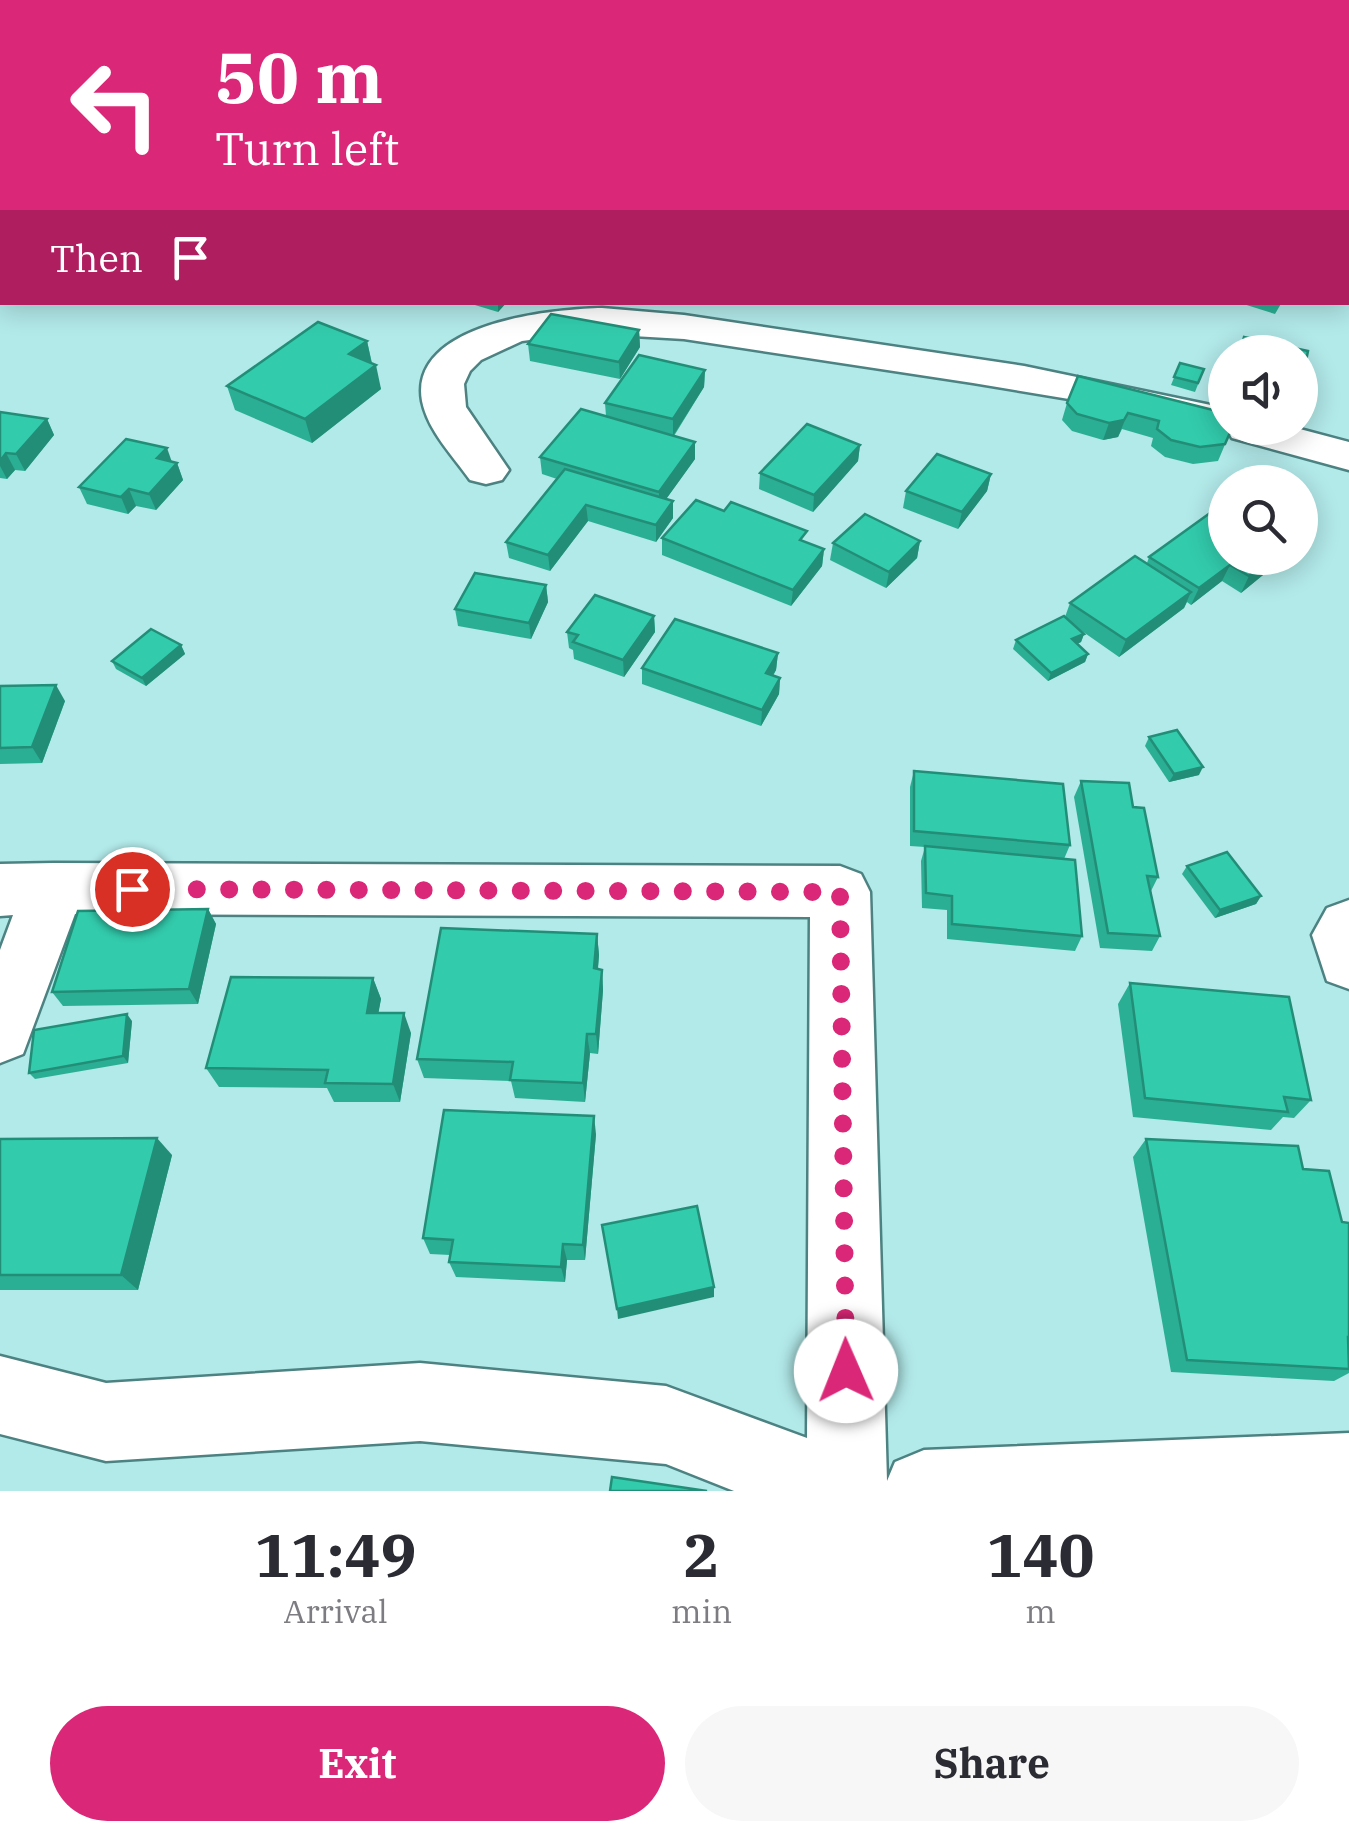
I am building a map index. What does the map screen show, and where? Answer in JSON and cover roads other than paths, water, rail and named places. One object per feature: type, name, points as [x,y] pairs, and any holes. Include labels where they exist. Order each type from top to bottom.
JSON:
[{"type":"street","points":[[486,470],[446,411],[442,386],[450,366],[463,350],[490,336],[598,320],[1034,380],[1208,417]]},
{"type":"street","points":[[1309,445],[1349,456]]},
{"type":"street","points":[[0,1033],[27,889],[840,892],[848,1491]]},
{"type":"street","points":[[1349,927],[1343,936],[1349,961]]},
{"type":"street","points":[[0,1395],[106,1422],[420,1402],[666,1425],[839,1491]]},
{"type":"street","points":[[924,1491],[1349,1473]]}]
